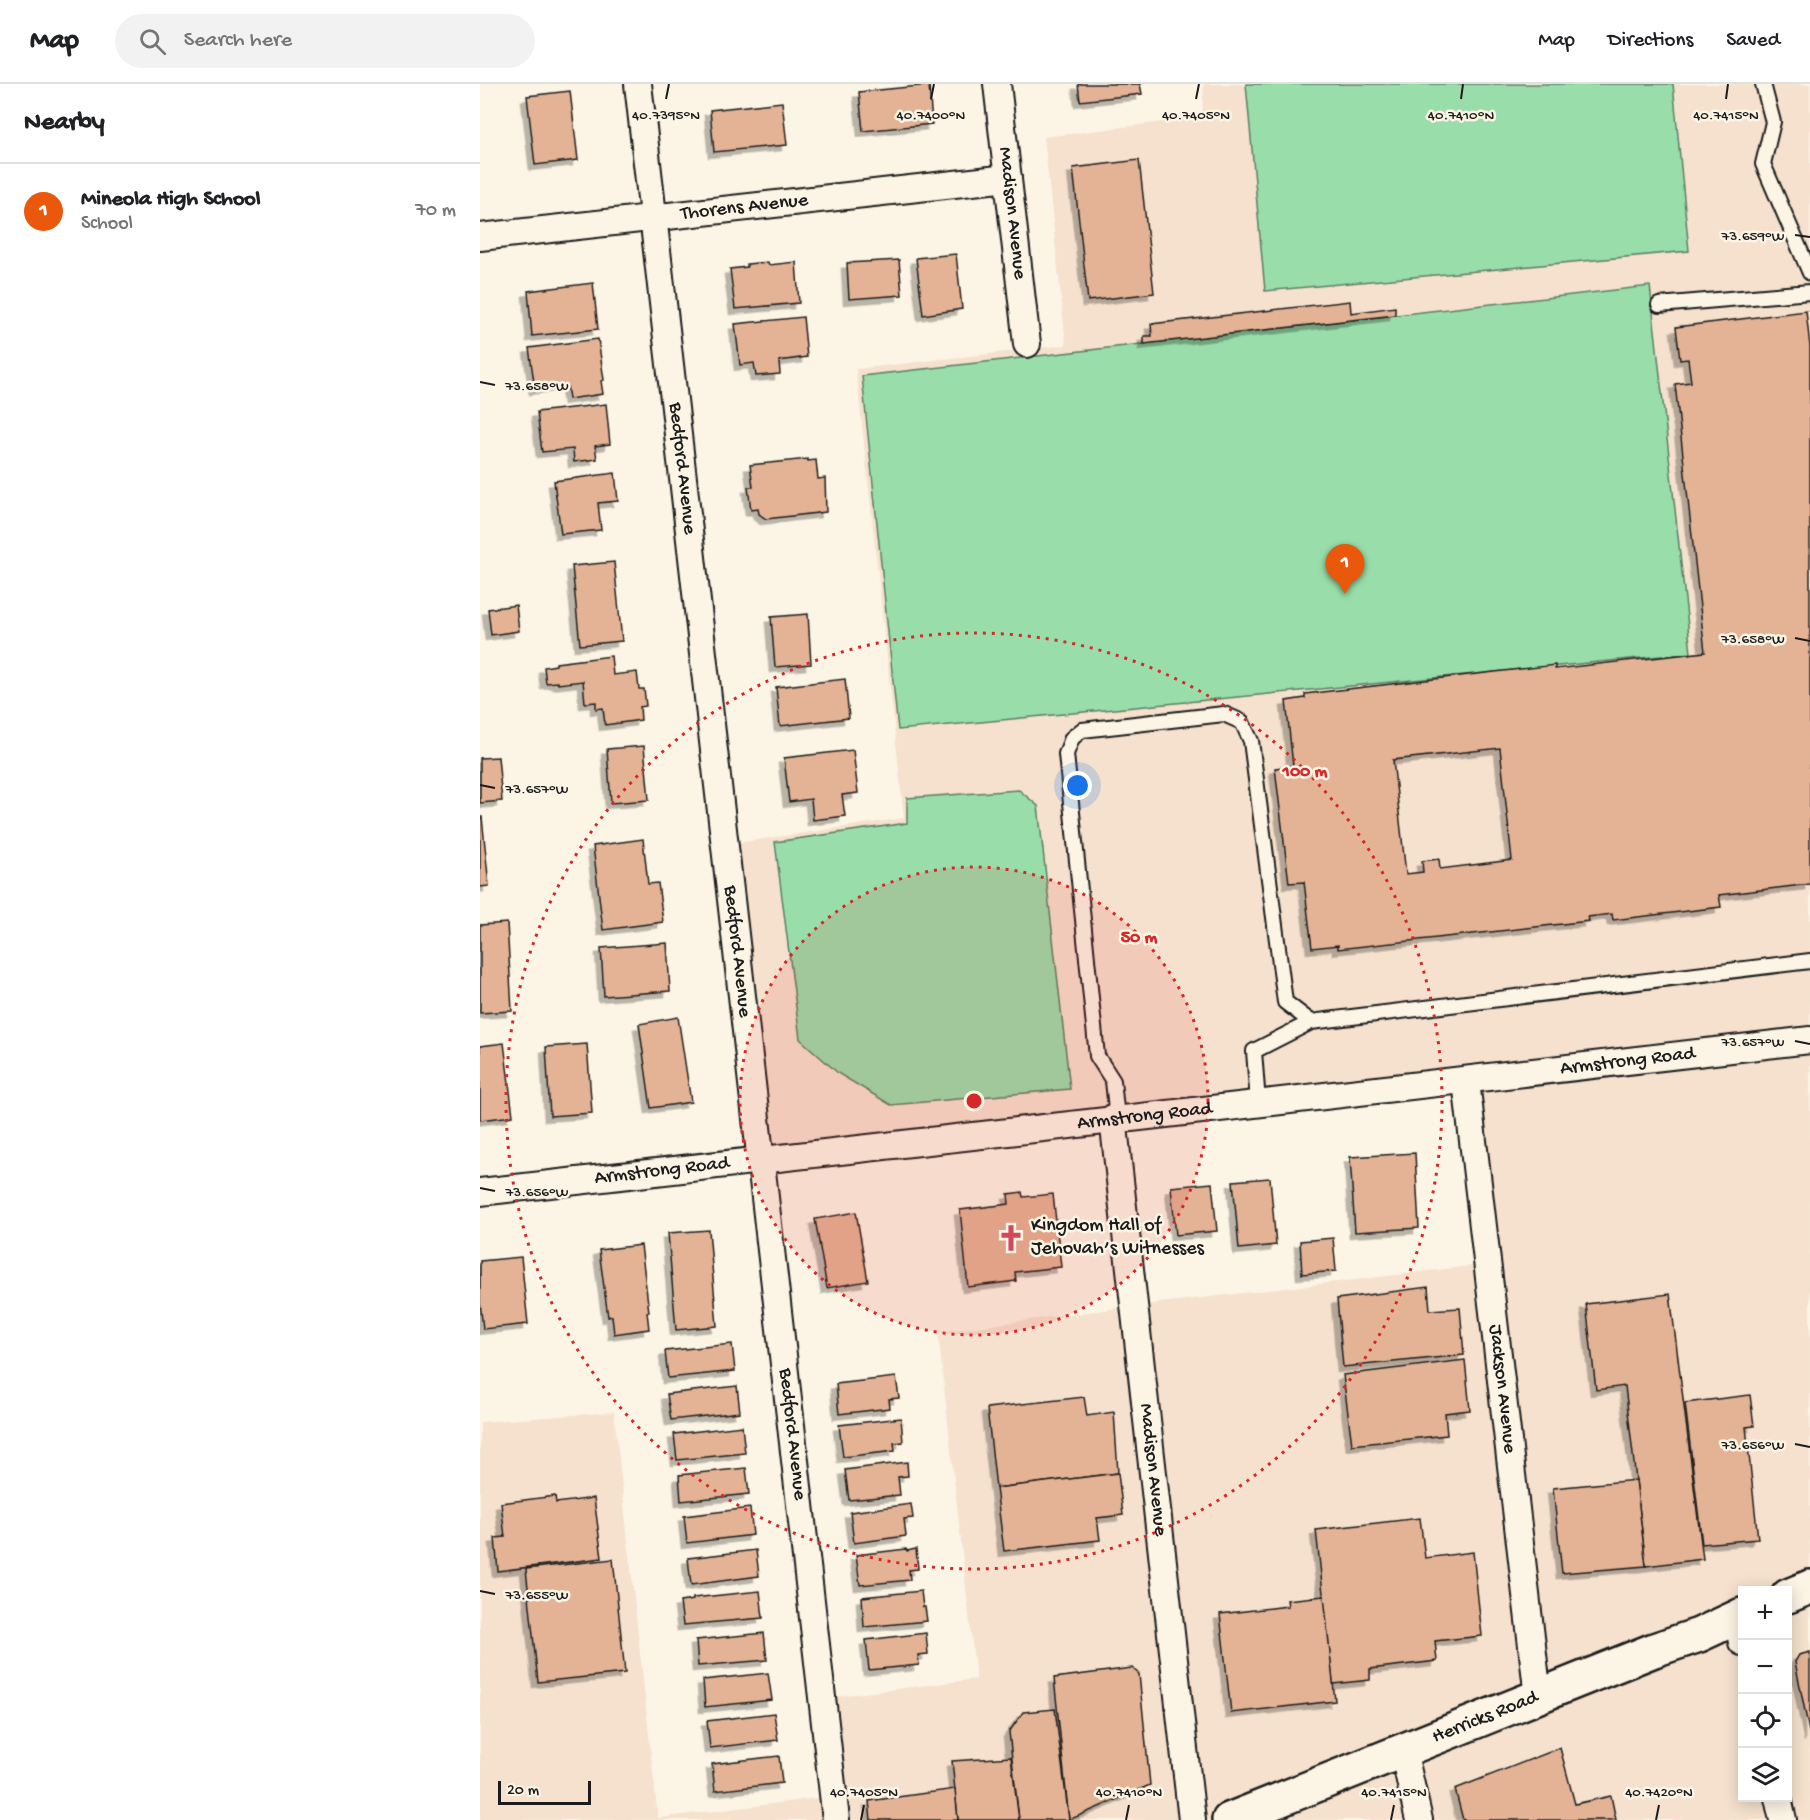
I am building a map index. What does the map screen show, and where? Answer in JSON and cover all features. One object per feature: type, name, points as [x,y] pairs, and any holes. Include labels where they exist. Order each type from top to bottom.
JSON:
[{"type":"main road","points":[[1792,1594],[1810,1587]]},
{"type":"main road","name":"Herricks Road","points":[[1229,1820],[1538,1696],[1699,1635],[1738,1626]]},
{"type":"street","name":"Bedford Avenue","points":[[638,84],[836,1820]]},
{"type":"street","name":"Madison Avenue","points":[[997,84],[1027,344]]},
{"type":"street","name":"Thorens Avenue","points":[[480,237],[1008,178]]},
{"type":"street","name":"Armstrong Road","points":[[480,1192],[1810,1040]]},
{"type":"street","name":"Jackson Avenue","points":[[1466,1081],[1538,1696]]},
{"type":"street","name":"Madison Avenue","points":[[1115,1118],[1192,1820]]},
{"type":"street","points":[[1403,1750],[1419,1820]]},
{"type":"street","points":[[1779,1802],[1783,1820]]},
{"type":"lane","points":[[1763,84],[1773,122],[1763,164],[1810,273]]},
{"type":"lane","points":[[1659,305],[1810,292]]},
{"type":"lane","points":[[1115,1118],[1113,1081],[1097,1056],[1066,753],[1072,738],[1082,730],[1224,714],[1242,722],[1251,741],[1285,1002],[1311,1022]]},
{"type":"lane","points":[[1258,1103],[1254,1051],[1311,1022],[1810,961]]},
{"type":"shaded area","points":[[1204,84],[1810,84],[1810,1820],[480,1820],[480,1422],[614,1412],[658,1818],[819,1798],[832,1786],[807,1700],[976,1679],[938,1332],[1488,1264],[1466,1079],[764,1153],[730,844],[904,818],[856,369],[1066,345],[1044,137],[1202,117]]},
{"type":"green space","points":[[1246,84],[1673,84],[1689,251],[1265,291]]},
{"type":"green space","points":[[1650,286],[1691,653],[898,730],[862,376]]},
{"type":"green space","points":[[1019,790],[1038,806],[1070,1089],[891,1105],[839,1074],[800,1039],[775,842],[907,823],[907,798]]},
{"type":"building","points":[[1078,84],[1140,84],[1142,94],[1080,101]]},
{"type":"building","points":[[929,85],[932,124],[863,131],[859,92]]},
{"type":"building","points":[[570,91],[578,160],[535,165],[527,96]]},
{"type":"building","points":[[782,102],[787,145],[714,152],[710,110]]},
{"type":"building","points":[[1139,160],[1154,293],[1088,301],[1073,168]]},
{"type":"building","points":[[956,254],[962,309],[923,315],[916,258]]},
{"type":"building","points":[[899,260],[902,295],[849,299],[847,263]]},
{"type":"building","points":[[768,262],[769,265],[796,262],[799,303],[735,309],[730,269],[747,267],[747,264]]},
{"type":"building","points":[[593,283],[598,329],[532,336],[528,291]]},
{"type":"building","points":[[1350,301],[1351,313],[1395,307],[1395,315],[1144,344],[1144,336],[1152,336],[1151,324]]},
{"type":"building","points":[[1806,311],[1810,347],[1810,884],[1719,895],[1721,907],[1613,920],[1612,914],[1588,917],[1589,921],[1338,949],[1338,945],[1312,948],[1304,882],[1289,883],[1275,768],[1293,766],[1286,701],[1305,698],[1305,694],[1555,665],[1555,669],[1705,652],[1675,384],[1691,382],[1688,359],[1680,360],[1676,327]],"holes":[[[1500,748],[1512,860],[1440,869],[1439,859],[1422,861],[1423,872],[1406,874],[1393,760]]]},
{"type":"building","points":[[803,317],[807,357],[779,361],[780,374],[756,376],[754,363],[740,365],[735,324]]},
{"type":"building","points":[[598,339],[604,380],[601,381],[603,394],[569,399],[567,385],[535,389],[529,348]]},
{"type":"building","points":[[606,404],[610,444],[595,446],[597,459],[574,462],[573,449],[542,452],[537,412]]},
{"type":"building","points":[[808,459],[808,461],[816,460],[818,479],[825,478],[826,512],[766,519],[759,514],[758,509],[751,510],[748,487],[753,487],[750,465]]},
{"type":"building","points":[[615,473],[618,501],[598,503],[601,530],[561,534],[554,481]]},
{"type":"building","points":[[614,562],[622,641],[580,645],[572,566]]},
{"type":"building","points":[[516,605],[519,631],[491,635],[488,609]]},
{"type":"building","points":[[808,614],[811,664],[775,667],[771,617]]},
{"type":"building","points":[[611,656],[613,675],[637,672],[639,689],[644,689],[646,706],[640,707],[641,720],[605,725],[603,708],[596,709],[596,702],[585,703],[583,681],[546,683],[544,667],[556,665],[556,663]]},
{"type":"building","points":[[845,679],[849,718],[780,726],[776,687]]},
{"type":"building","points":[[644,746],[649,800],[611,803],[607,749]]},
{"type":"building","points":[[853,750],[858,793],[842,795],[845,816],[813,820],[811,799],[789,802],[784,758]]},
{"type":"building","points":[[498,757],[502,801],[480,803],[480,758]]},
{"type":"building","points":[[480,817],[482,817],[489,886],[480,887]]},
{"type":"building","points":[[643,839],[648,884],[658,883],[663,922],[603,930],[593,846]]},
{"type":"building","points":[[507,923],[512,1011],[480,1013],[480,925]]},
{"type":"building","points":[[667,943],[670,991],[604,996],[601,948]]},
{"type":"building","points":[[678,1017],[691,1102],[651,1108],[639,1024]]},
{"type":"building","points":[[504,1043],[513,1116],[480,1120],[480,1046]]},
{"type":"building","points":[[587,1044],[592,1113],[550,1116],[546,1047]]},
{"type":"building","points":[[1415,1153],[1419,1228],[1355,1232],[1350,1157]]},
{"type":"building","points":[[1270,1178],[1276,1245],[1239,1249],[1233,1181]]},
{"type":"building","points":[[1212,1183],[1217,1231],[1176,1235],[1171,1187]]},
{"type":"building","name":"Kingdom Hall of Jehovah’s Witnesses","points":[[1022,1192],[1023,1197],[1053,1194],[1061,1267],[1015,1272],[1016,1281],[968,1287],[960,1210],[1009,1204],[1008,1194]]},
{"type":"building","points":[[856,1212],[868,1281],[827,1288],[815,1219]]},
{"type":"building","points":[[709,1230],[717,1326],[676,1330],[668,1233]]},
{"type":"building","points":[[1333,1238],[1336,1271],[1302,1274],[1300,1241]]},
{"type":"building","points":[[641,1245],[649,1329],[614,1334],[612,1316],[608,1317],[599,1250]]},
{"type":"building","points":[[521,1257],[528,1324],[483,1329],[480,1302],[480,1261]]},
{"type":"building","points":[[1428,1287],[1430,1310],[1460,1308],[1464,1355],[1343,1367],[1337,1299]]},
{"type":"building","points":[[1670,1294],[1703,1559],[1646,1566],[1625,1386],[1596,1390],[1586,1304]]},
{"type":"building","points":[[732,1344],[735,1371],[668,1378],[665,1351]]},
{"type":"building","points":[[1465,1360],[1470,1410],[1445,1413],[1447,1435],[1352,1445],[1343,1375]]},
{"type":"building","points":[[896,1377],[899,1398],[889,1399],[890,1408],[839,1414],[836,1384]]},
{"type":"building","points":[[737,1386],[740,1412],[671,1420],[667,1394]]},
{"type":"building","points":[[1750,1395],[1754,1426],[1746,1427],[1758,1539],[1702,1544],[1685,1403]]},
{"type":"building","points":[[1084,1397],[1087,1416],[1114,1412],[1118,1473],[996,1488],[987,1408]]},
{"type":"building","points":[[901,1418],[903,1442],[894,1443],[895,1451],[843,1457],[839,1425]]},
{"type":"building","points":[[742,1426],[745,1453],[677,1460],[674,1434]]},
{"type":"building","points":[[907,1462],[908,1476],[898,1477],[900,1495],[849,1500],[845,1470]]},
{"type":"building","points":[[746,1468],[749,1494],[681,1501],[679,1475]]},
{"type":"building","points":[[1118,1473],[1123,1515],[1097,1518],[1100,1540],[1004,1551],[996,1488]]},
{"type":"building","points":[[1636,1480],[1646,1566],[1562,1573],[1553,1488]]},
{"type":"building","points":[[555,1496],[556,1503],[594,1498],[602,1558],[498,1571],[495,1538],[505,1537],[501,1503]]},
{"type":"building","points":[[911,1504],[913,1518],[904,1519],[906,1536],[854,1543],[850,1512]]},
{"type":"building","points":[[750,1508],[753,1535],[687,1543],[684,1516]]},
{"type":"building","points":[[1420,1518],[1425,1558],[1473,1552],[1482,1636],[1435,1641],[1437,1661],[1370,1669],[1370,1680],[1333,1684],[1316,1530]]},
{"type":"building","points":[[906,1549],[907,1551],[916,1549],[918,1569],[909,1570],[910,1580],[860,1585],[856,1555]]},
{"type":"building","points":[[756,1550],[759,1576],[691,1585],[688,1558]]},
{"type":"building","points":[[613,1559],[625,1673],[538,1682],[526,1569]]},
{"type":"building","points":[[760,1591],[763,1618],[683,1625],[680,1602],[693,1600],[693,1598]]},
{"type":"building","points":[[921,1591],[927,1621],[864,1627],[862,1597]]},
{"type":"building","points":[[1324,1596],[1335,1701],[1231,1713],[1220,1614],[1288,1606],[1287,1600]]},
{"type":"building","points":[[764,1633],[767,1660],[698,1666],[696,1640]]},
{"type":"building","points":[[926,1633],[928,1654],[918,1655],[919,1665],[869,1670],[866,1640]]},
{"type":"building","points":[[1810,1652],[1810,1736],[1795,1662],[1799,1655]]},
{"type":"building","points":[[1132,1668],[1139,1674],[1150,1785],[1069,1820],[1054,1678]]},
{"type":"building","points":[[768,1673],[772,1700],[705,1707],[703,1680]]},
{"type":"building","points":[[1055,1709],[1069,1820],[1019,1820],[1009,1732],[1023,1712]]},
{"type":"building","points":[[774,1713],[778,1740],[710,1748],[707,1721]]},
{"type":"building","points":[[1560,1748],[1575,1804],[1611,1796],[1616,1820],[1463,1820],[1455,1789]]},
{"type":"building","points":[[779,1756],[782,1783],[715,1791],[712,1764]]},
{"type":"building","points":[[1011,1757],[1019,1820],[958,1820],[952,1761]]},
{"type":"building","points":[[955,1789],[958,1820],[871,1820],[869,1801]]},
{"type":"place","name":"Mineola High School","points":[[1345,594]]},
{"type":"place","name":"Kingdom Hall of Jehovah’s Witnesses","points":[[1011,1238]]}]
